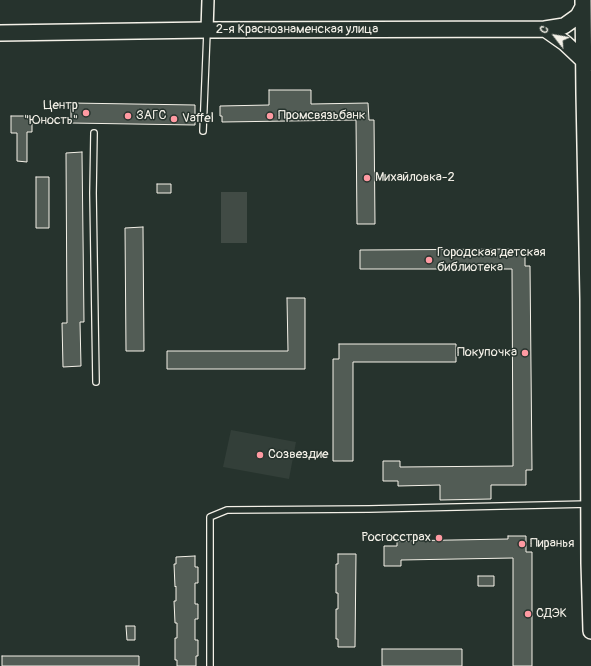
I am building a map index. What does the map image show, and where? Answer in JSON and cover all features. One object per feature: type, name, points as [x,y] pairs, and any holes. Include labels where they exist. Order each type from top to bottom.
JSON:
[{"type":"street","points":[[207,30],[208,0]]},
{"type":"street","points":[[583,4],[587,62],[591,631]]},
{"type":"street","name":"2-я Краснознаменская улица","points":[[0,33],[207,30],[545,29],[564,26],[578,16],[583,4]]},
{"type":"street","points":[[545,29],[565,43],[587,62]]},
{"type":"lane","points":[[203,131],[207,30]]},
{"type":"lane","points":[[94,133],[93,193],[96,382]]},
{"type":"lane","points":[[210,666],[210,517],[221,512],[227,510],[376,509],[589,504]]},
{"type":"shaded area","points":[[221,192],[247,192],[247,243],[221,243]]},
{"type":"shaded area","name":"Созвездие","points":[[231,430],[296,442],[289,479],[223,467]]},
{"type":"building","points":[[269,90],[311,90],[311,104],[368,103],[369,120],[374,120],[375,224],[357,224],[356,120],[222,122],[222,116],[220,116],[220,106],[269,105]]},
{"type":"building","points":[[71,103],[195,105],[195,125],[71,123]]},
{"type":"building","points":[[11,116],[32,116],[32,132],[27,132],[27,162],[17,161],[17,133],[11,133]]},
{"type":"building","points":[[82,152],[84,322],[80,322],[81,366],[63,367],[62,323],[67,323],[66,153]]},
{"type":"building","points":[[36,177],[49,177],[49,228],[36,228]]},
{"type":"building","points":[[157,184],[171,184],[171,193],[157,193]]},
{"type":"building","points":[[143,227],[144,351],[126,351],[125,228]]},
{"type":"building","points":[[525,249],[525,266],[530,266],[532,470],[526,470],[526,485],[491,485],[491,499],[440,500],[440,485],[398,486],[398,481],[383,481],[383,461],[400,461],[400,467],[513,466],[512,269],[360,269],[360,250]]},
{"type":"building","points":[[287,298],[305,298],[305,369],[167,369],[167,351],[288,351]]},
{"type":"building","points":[[339,344],[456,344],[456,362],[353,362],[353,461],[333,461],[333,359],[339,359]]},
{"type":"building","points":[[508,536],[526,536],[526,552],[532,552],[532,666],[513,666],[513,558],[401,560],[401,566],[384,566],[384,546],[397,546],[397,541],[508,539]]},
{"type":"building","points":[[338,554],[356,554],[355,647],[338,647],[338,639],[336,639],[336,609],[338,609],[338,593],[336,593],[336,564],[338,564]]},
{"type":"building","points":[[195,556],[195,567],[198,567],[198,583],[195,583],[195,604],[198,604],[198,619],[195,619],[195,640],[198,640],[198,656],[196,656],[196,666],[177,666],[177,660],[175,660],[177,623],[175,623],[174,601],[176,601],[176,586],[175,587],[174,564],[176,564],[176,557]]},
{"type":"building","points":[[478,576],[494,576],[494,586],[478,586]]},
{"type":"building","points":[[126,626],[135,626],[135,640],[127,640]]},
{"type":"building","points":[[382,649],[462,649],[462,666],[382,666]]},
{"type":"building","points":[[2,656],[139,656],[139,666],[2,666]]},
{"type":"place","name":"Центр \"Юность\"","points":[[86,113]]},
{"type":"place","name":"ЗАГС","points":[[128,116]]},
{"type":"place","name":"Промсвязьбанк","points":[[270,116]]},
{"type":"place","name":"Vaffel","points":[[174,119]]},
{"type":"place","name":"Михайловка-2","points":[[367,178]]},
{"type":"place","name":"Городская детская библиотека","points":[[429,260]]},
{"type":"place","name":"Покупочка","points":[[525,353]]},
{"type":"place","name":"Созвездие","points":[[260,455]]},
{"type":"place","name":"Росгосстрах","points":[[439,538]]},
{"type":"place","name":"Пиранья","points":[[522,544]]},
{"type":"place","name":"СДЭК","points":[[528,614]]}]
